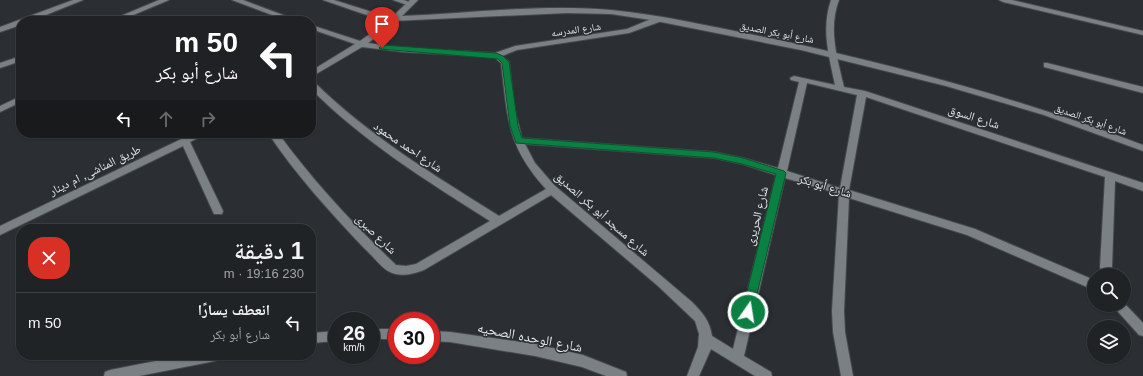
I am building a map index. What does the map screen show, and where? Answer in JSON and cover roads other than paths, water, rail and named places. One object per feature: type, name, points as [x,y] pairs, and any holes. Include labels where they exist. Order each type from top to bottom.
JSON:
[{"type":"street","points":[[37,16],[79,0]]},
{"type":"street","points":[[125,16],[165,0]]},
{"type":"street","points":[[236,0],[281,16]]},
{"type":"street","points":[[327,0],[393,20]]},
{"type":"street","points":[[397,0],[412,2]]},
{"type":"street","points":[[835,0],[829,15],[828,23],[832,53],[840,88]]},
{"type":"street","points":[[1003,0],[1143,33]]},
{"type":"street","points":[[316,71],[361,44],[393,20],[412,2]]},
{"type":"street","name":"شارع أبو بكر الصديق","points":[[393,20],[592,11],[659,19],[832,53],[999,98],[1143,148]]},
{"type":"street","name":"شارع المدرسه","points":[[496,55],[515,48],[630,31],[659,19]]},
{"type":"street","points":[[0,30],[16,24]]},
{"type":"street","points":[[316,29],[361,44],[404,50],[496,55]]},
{"type":"street","name":"شارع مسجد أبو بكر الصديق","points":[[496,55],[506,62],[514,126],[529,162],[552,190],[691,309],[700,318],[706,328],[707,340]]},
{"type":"street","points":[[0,66],[16,60]]},
{"type":"street","points":[[1047,65],[1143,90]]},
{"type":"street","name":"شارع السوق","points":[[799,79],[862,93],[1143,187]]},
{"type":"street","name":"شارع الحريرى","points":[[737,358],[781,173],[799,79]]},
{"type":"street","name":"شارع احمد محمود","points":[[316,89],[352,124],[383,148],[498,221]]},
{"type":"street","points":[[847,376],[838,332],[844,192],[862,93]]},
{"type":"street","points":[[0,108],[16,101]]},
{"type":"street","name":"طريق المناشى, ام دينار","points":[[0,231],[191,138]]},
{"type":"street","name":"شارع صبرى","points":[[277,138],[293,161],[330,207],[392,268],[400,271],[410,271],[420,267],[552,190]]},
{"type":"street","points":[[185,141],[218,211]]},
{"type":"street","name":"شارع أبو بكر","points":[[519,141],[714,155],[743,161],[971,232],[1087,282]]},
{"type":"street","points":[[1106,268],[1110,175]]},
{"type":"street","points":[[1125,312],[1143,331]]},
{"type":"street","name":"شارع الوحده الصحيه","points":[[440,336],[535,350],[583,361],[621,376]]},
{"type":"street","points":[[316,338],[328,337]]},
{"type":"street","points":[[694,376],[705,350],[707,340],[766,376]]},
{"type":"street","points":[[110,376],[189,360]]}]
